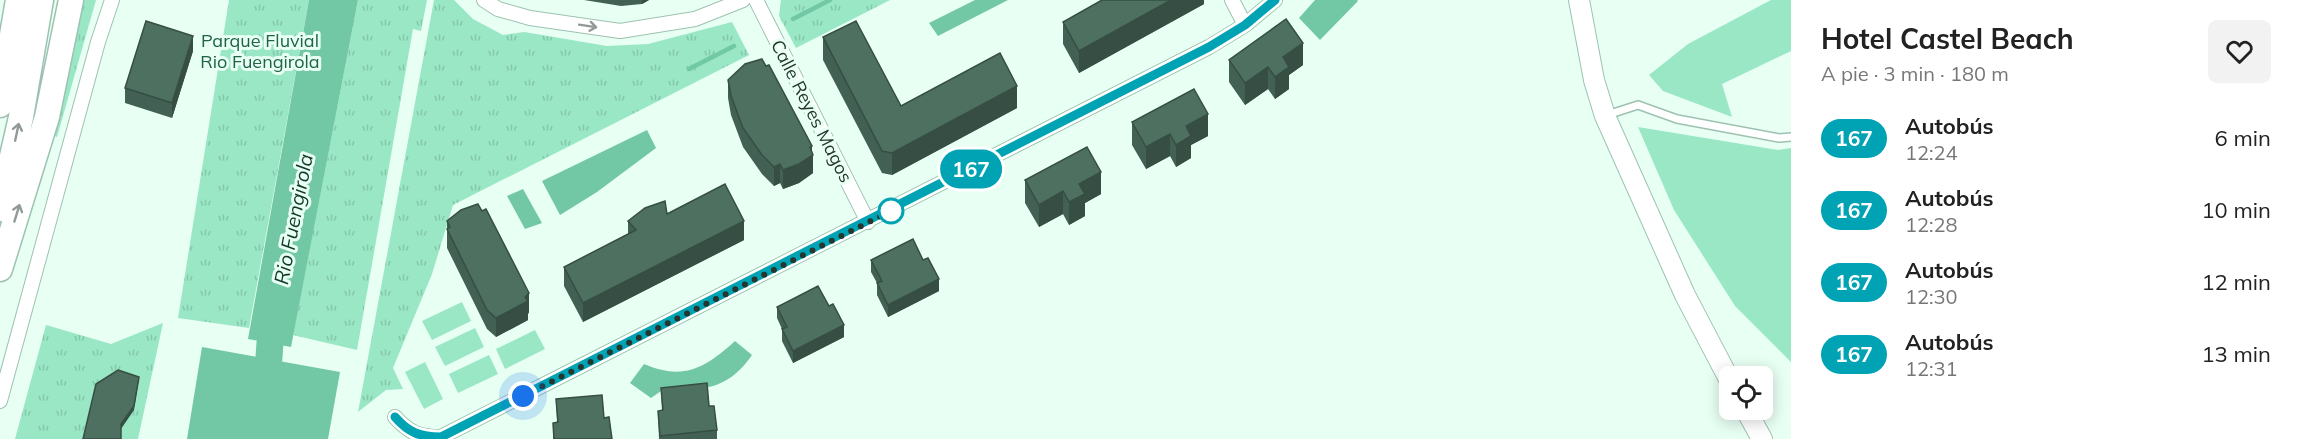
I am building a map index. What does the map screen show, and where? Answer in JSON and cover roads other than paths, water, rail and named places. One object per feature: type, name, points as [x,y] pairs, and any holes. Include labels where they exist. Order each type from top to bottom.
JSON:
[{"type":"highway","points":[[0,105],[18,0]]},
{"type":"highway","points":[[0,209],[21,117],[41,0]]},
{"type":"highway","points":[[0,269],[47,117],[71,0]]},
{"type":"street","points":[[0,401],[98,42],[112,0]]},
{"type":"street","points":[[484,0],[498,9],[530,18],[620,31],[641,30],[695,19],[743,0]]},
{"type":"street","name":"Calle Reyes Magos","points":[[756,0],[868,222]]},
{"type":"street","points":[[1232,0],[1245,25]]},
{"type":"street","points":[[395,417],[405,428],[423,437],[441,437],[1209,47],[1245,25],[1275,0]]},
{"type":"street","points":[[1579,0],[1594,81],[1605,116],[1685,295],[1722,366]]},
{"type":"street","points":[[1752,420],[1762,439]]},
{"type":"lane","points":[[1605,116],[1638,105],[1677,119],[1779,138],[1791,137]]},
{"type":"water","points":[[309,0],[358,0],[291,347],[248,339]]},
{"type":"water","points":[[975,0],[1008,0],[938,36],[929,23]]},
{"type":"water","points":[[1315,0],[1358,1],[1320,40],[1299,18]]},
{"type":"water","points":[[647,130],[656,148],[597,192],[560,215],[542,181]]},
{"type":"water","points":[[523,189],[542,223],[525,229],[507,196]]},
{"type":"water","points":[[735,341],[752,355],[733,376],[718,384],[700,388],[669,387],[651,398],[630,383],[644,364],[671,371],[693,369],[704,365]]},
{"type":"water","points":[[202,347],[340,372],[328,439],[187,439]]},
{"type":"waterway","points":[[793,19],[830,0]]},
{"type":"waterway","points":[[689,69],[734,46]]},
{"type":"waterway","name":"Rio Fuengirola","points":[[263,439],[270,343],[276,308]]},
{"type":"park label","name":"Parque Fluvial Rio Fuengirola","points":[[260,50]]}]
